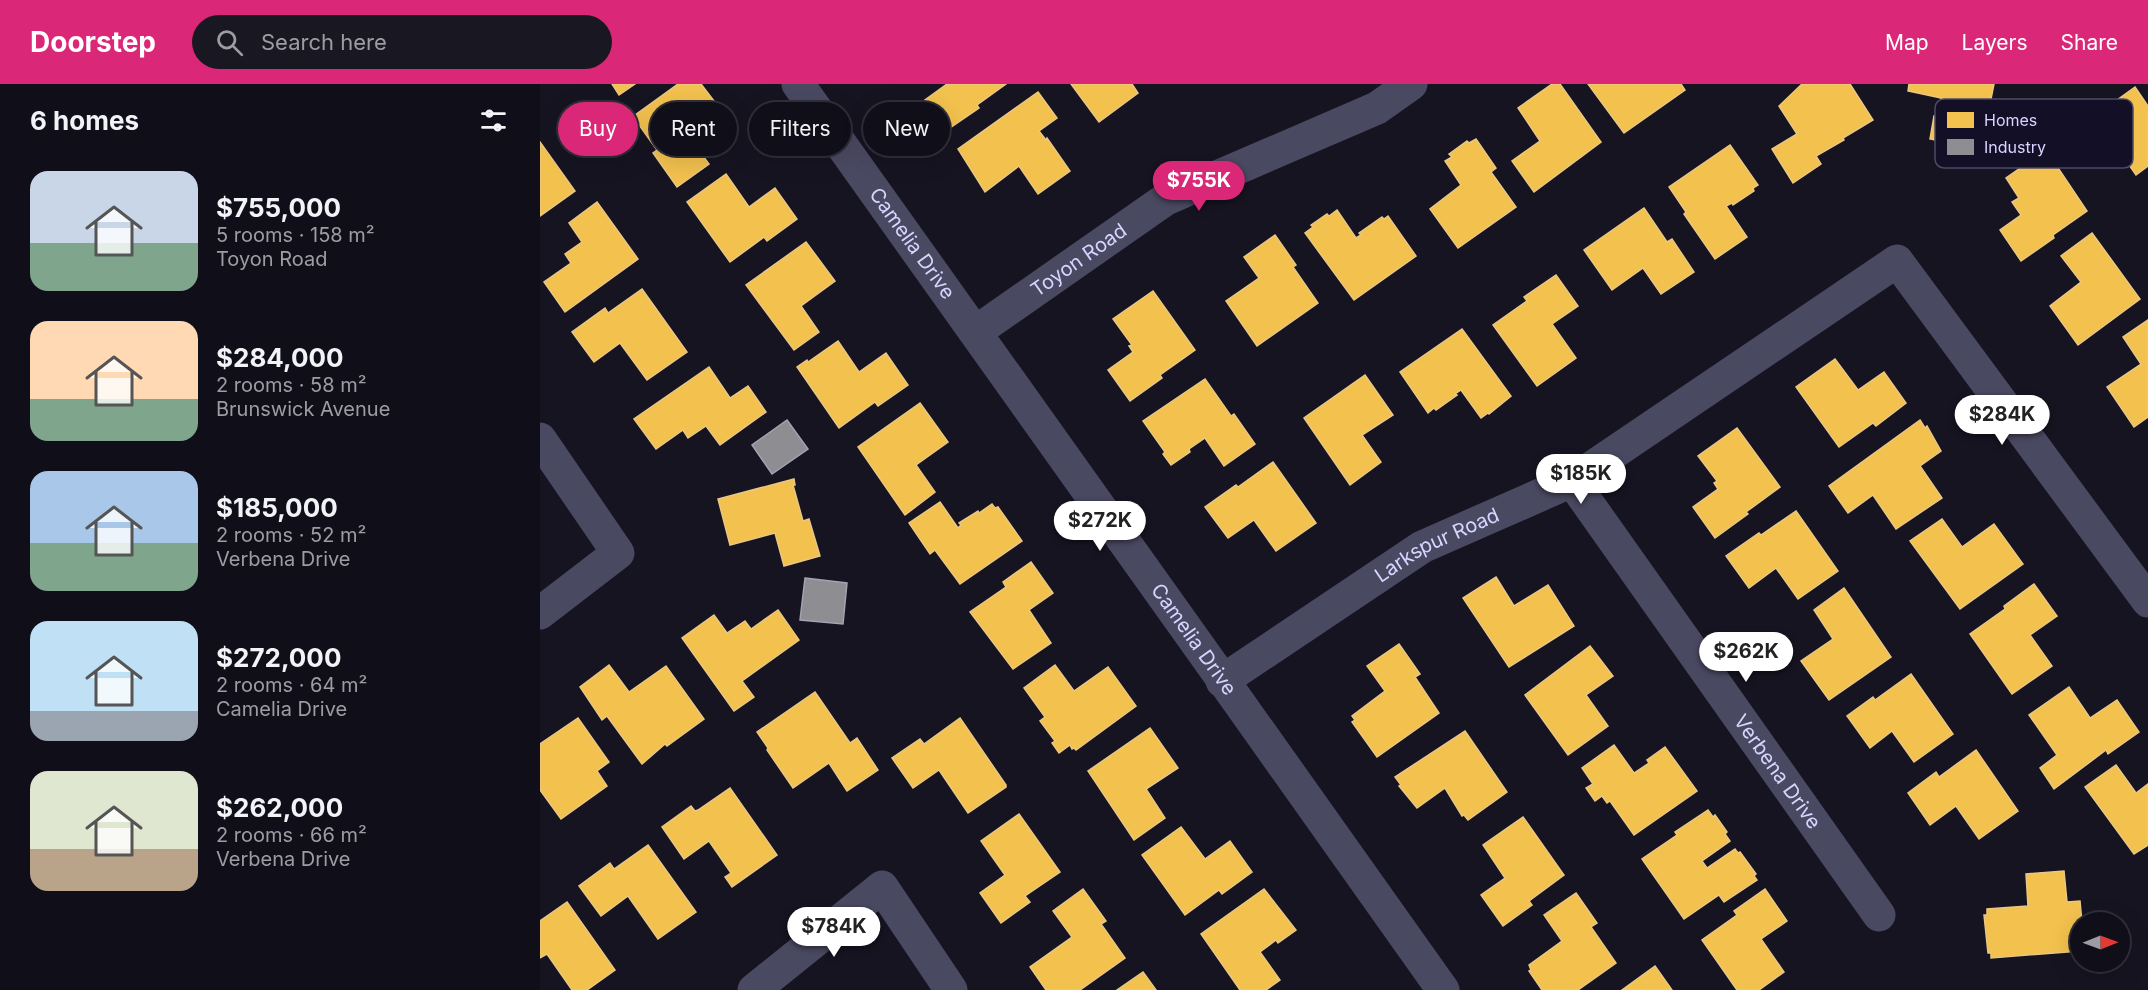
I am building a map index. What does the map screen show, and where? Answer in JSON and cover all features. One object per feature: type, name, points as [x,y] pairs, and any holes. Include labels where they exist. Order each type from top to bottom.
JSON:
[{"type":"street","name":"Camelia Drive","points":[[798,84],[977,331],[1222,681],[1443,990]]},
{"type":"street","name":"Toyon Road","points":[[977,331],[1166,199],[1377,108],[1411,84]]},
{"type":"street","name":"Larkspur Road","points":[[1222,681],[1422,547],[1572,481],[1897,261],[2148,601]]},
{"type":"street","points":[[540,439],[618,553],[540,613]]},
{"type":"street","name":"Verbena Drive","points":[[1572,481],[1879,915]]},
{"type":"street","points":[[754,990],[882,887],[951,990]]},
{"type":"building: Homes","points":[[612,84],[635,84],[619,95]]},
{"type":"building: Homes","points":[[678,84],[701,84],[715,102],[653,102]]},
{"type":"building: Homes","points":[[947,84],[1006,84],[977,105],[979,108],[950,128],[950,102],[926,102],[925,100]]},
{"type":"building: Homes","points":[[1071,84],[1132,84],[1138,93],[1099,122]]},
{"type":"building: Homes","points":[[1552,84],[1560,84],[1601,142],[1534,192],[1512,161],[1540,141],[1518,108]]},
{"type":"building: Homes","points":[[1588,84],[1681,84],[1685,90],[1624,133]]},
{"type":"building: Homes","points":[[1802,84],[1850,84],[1873,120],[1816,156],[1821,164],[1793,183],[1772,149],[1797,134],[1779,106]]},
{"type":"building: Homes","points":[[1909,84],[1994,84],[1991,99],[1941,99],[1908,91]]},
{"type":"building: Homes","points":[[2135,87],[2148,106],[2148,166],[2136,175],[2131,168],[2133,168],[2133,99],[2118,99]]},
{"type":"building: Homes","points":[[1038,92],[1057,118],[1039,131],[1046,140],[1047,138],[1070,171],[1038,194],[1019,166],[985,192],[958,149]]},
{"type":"building: Homes","points":[[650,104],[650,140],[638,123],[638,113]]},
{"type":"building: Homes","points":[[1935,116],[1935,140],[1930,139]]},
{"type":"building: Homes","points":[[1476,139],[1496,168],[1491,172],[1516,207],[1458,248],[1430,209],[1461,185],[1445,161],[1452,157],[1449,154],[1467,141],[1469,143]]},
{"type":"building: Homes","points":[[540,142],[575,191],[540,216]]},
{"type":"building: Homes","points":[[1730,145],[1758,185],[1753,188],[1754,191],[1733,205],[1732,203],[1726,206],[1747,237],[1715,259],[1684,214],[1686,212],[1669,187]]},
{"type":"building: Homes","points":[[655,156],[703,156],[709,164],[677,187]]},
{"type":"building: Homes","points":[[2020,168],[2058,168],[2087,211],[2021,261],[2000,230],[2021,215],[2012,202],[2019,198],[2006,178]]},
{"type":"building: Homes","points":[[726,174],[749,207],[775,188],[797,219],[767,241],[764,237],[730,262],[687,202]]},
{"type":"building: Homes","points":[[597,202],[638,259],[565,312],[544,282],[571,263],[565,254],[582,242],[569,223]]},
{"type":"building: Homes","points":[[1644,208],[1667,242],[1672,239],[1694,272],[1661,294],[1643,268],[1612,290],[1584,250]]},
{"type":"building: Homes","points":[[1337,210],[1356,238],[1361,235],[1359,233],[1382,217],[1384,219],[1388,216],[1416,256],[1354,300],[1305,233],[1313,227],[1311,225]]},
{"type":"building: Homes","points":[[2092,233],[2140,299],[2078,345],[2050,306],[2081,282],[2061,256]]},
{"type":"building: Homes","points":[[1275,235],[1296,265],[1293,267],[1318,303],[1257,346],[1226,301],[1259,278],[1244,257]]},
{"type":"building: Homes","points":[[806,242],[835,281],[801,306],[819,332],[794,350],[746,285]]},
{"type":"building: Homes","points":[[1556,275],[1578,306],[1552,324],[1576,358],[1537,386],[1493,325],[1527,301],[1524,297]]},
{"type":"building: Homes","points":[[642,289],[687,352],[647,380],[620,343],[594,362],[572,332],[605,308],[608,313]]},
{"type":"building: Homes","points":[[1153,291],[1195,350],[1160,375],[1162,378],[1130,401],[1108,370],[1133,352],[1129,346],[1132,345],[1113,319]]},
{"type":"building: Homes","points":[[2148,320],[2148,417],[2134,427],[2107,387],[2141,364],[2123,337]]},
{"type":"building: Homes","points":[[1462,329],[1511,396],[1481,418],[1461,390],[1436,410],[1434,408],[1428,413],[1400,372]]},
{"type":"building: Homes","points":[[838,341],[859,372],[886,353],[908,385],[878,406],[875,402],[839,428],[797,367]]},
{"type":"building: Homes","points":[[1835,359],[1858,390],[1884,372],[1906,403],[1876,426],[1873,423],[1839,447],[1796,387]]},
{"type":"building: Homes","points":[[709,367],[730,398],[748,386],[766,412],[720,445],[706,426],[688,438],[683,430],[656,449],[634,419]]},
{"type":"building: Homes","points":[[1365,375],[1393,415],[1362,435],[1381,462],[1350,485],[1304,418]]},
{"type":"building: Homes","points":[[1205,379],[1231,416],[1234,414],[1255,444],[1224,466],[1205,438],[1171,465],[1163,454],[1165,452],[1143,421]]},
{"type":"building: Homes","points":[[920,403],[948,442],[916,465],[935,492],[905,515],[858,447]]},
{"type":"building: Homes","points":[[1920,420],[1925,428],[1927,426],[1941,451],[1920,466],[1942,498],[1896,529],[1873,495],[1848,513],[1829,486]]},
{"type":"building: Homes","points":[[1737,428],[1780,487],[1715,538],[1693,507],[1718,489],[1714,483],[1717,481],[1698,456]]},
{"type":"building: Homes","points":[[1273,462],[1316,523],[1276,551],[1254,520],[1228,538],[1205,507]]},
{"type":"building: Homes","points":[[794,479],[795,485],[793,485],[803,521],[809,519],[820,556],[784,566],[775,533],[730,545],[718,499]]},
{"type":"building: Homes","points":[[940,502],[958,528],[961,525],[959,523],[992,504],[995,508],[998,507],[1022,541],[960,584],[935,550],[930,554],[909,523]]},
{"type":"building: Homes","points":[[1796,511],[1838,571],[1798,599],[1776,568],[1749,588],[1726,556]]},
{"type":"building: Homes","points":[[1942,519],[1962,547],[1994,524],[2023,564],[1960,609],[1910,541]]},
{"type":"building: Homes","points":[[1031,562],[1053,593],[1029,610],[1051,643],[1013,669],[970,612],[1006,587],[1003,582]]},
{"type":"building: Homes","points":[[1496,577],[1514,606],[1548,585],[1574,626],[1509,667],[1463,598]]},
{"type":"building: Homes","points":[[2034,584],[2057,616],[2030,635],[2052,666],[2012,694],[1970,634],[2005,609],[2004,606]]},
{"type":"building: Homes","points":[[1844,588],[1891,657],[1829,700],[1801,661],[1833,639],[1814,610]]},
{"type":"building: Homes","points":[[778,610],[799,640],[742,681],[754,697],[734,711],[682,638],[714,615],[727,633],[745,621],[751,629]]},
{"type":"building: Homes","points":[[1399,644],[1420,674],[1415,677],[1439,713],[1377,757],[1352,722],[1355,720],[1352,716],[1385,691],[1367,666]]},
{"type":"building: Homes","points":[[1590,646],[1613,676],[1586,695],[1608,726],[1568,755],[1525,695]]},
{"type":"building: Homes","points":[[609,665],[629,692],[666,666],[704,719],[667,746],[665,744],[642,764],[607,716],[602,720],[580,687]]},
{"type":"building: Homes","points":[[1055,665],[1074,691],[1108,667],[1136,706],[1076,750],[1070,745],[1059,753],[1052,743],[1055,741],[1040,721],[1045,717],[1024,688]]},
{"type":"building: Homes","points":[[1911,674],[1953,734],[1914,762],[1892,731],[1870,748],[1847,716],[1873,697],[1875,700]]},
{"type":"building: Homes","points":[[2069,687],[2090,718],[2117,700],[2139,732],[2108,754],[2106,750],[2054,789],[2040,768],[2057,755],[2029,715]]},
{"type":"building: Homes","points":[[815,692],[850,743],[857,738],[878,770],[847,791],[829,763],[793,788],[757,732]]},
{"type":"building: Homes","points":[[578,718],[609,762],[597,771],[607,786],[561,819],[540,790],[540,744]]},
{"type":"building: Homes","points":[[960,718],[1006,785],[968,813],[939,770],[913,788],[892,758],[920,739],[924,744]]},
{"type":"building: Homes","points":[[1150,728],[1178,768],[1146,789],[1165,818],[1134,840],[1088,771]]},
{"type":"building: Homes","points":[[1465,731],[1507,792],[1468,820],[1464,815],[1462,816],[1445,788],[1417,808],[1399,786],[1401,785],[1395,777]]},
{"type":"building: Homes","points":[[1614,745],[1634,773],[1649,763],[1647,760],[1665,747],[1697,791],[1634,835],[1610,801],[1607,803],[1602,796],[1595,801],[1586,788],[1593,784],[1582,768]]},
{"type":"building: Homes","points":[[1976,750],[2018,811],[1979,839],[1956,806],[1930,825],[1908,793],[1936,772],[1939,777]]},
{"type":"building: Homes","points":[[2116,765],[2136,793],[2148,784],[2148,845],[2134,854],[2085,787]]},
{"type":"building: Homes","points":[[730,788],[777,855],[732,887],[725,877],[731,873],[709,841],[684,859],[662,827],[691,806],[695,811],[698,810]]},
{"type":"building: Homes","points":[[1708,810],[1713,817],[1715,815],[1727,832],[1725,834],[1730,841],[1702,861],[1707,868],[1735,849],[1738,853],[1740,852],[1756,874],[1754,876],[1757,880],[1724,902],[1719,895],[1684,919],[1642,859],[1677,835],[1675,832]]},
{"type":"building: Homes","points":[[1019,814],[1060,872],[1025,896],[1030,902],[1001,923],[980,893],[1005,875],[981,841]]},
{"type":"building: Homes","points":[[1523,817],[1564,875],[1529,901],[1532,905],[1503,926],[1481,895],[1505,878],[1483,845]]},
{"type":"building: Homes","points":[[1181,827],[1205,859],[1230,841],[1252,872],[1222,894],[1219,890],[1185,915],[1142,855]]},
{"type":"building: Homes","points":[[648,845],[696,912],[658,939],[628,896],[601,916],[579,886],[610,863],[614,869]]},
{"type":"building: Homes","points":[[2064,871],[2067,902],[2080,901],[2081,912],[2070,912],[2070,952],[1991,958],[1991,953],[1988,953],[1984,915],[1987,915],[1987,909],[2028,906],[2026,874]]},
{"type":"building: Homes","points":[[1083,889],[1106,921],[1101,924],[1125,958],[1080,990],[1046,990],[1030,967],[1072,937],[1053,911]]},
{"type":"building: Homes","points":[[1264,889],[1296,930],[1278,943],[1276,940],[1260,952],[1280,980],[1266,990],[1240,990],[1201,934]]},
{"type":"building: Homes","points":[[1765,889],[1787,921],[1761,939],[1784,972],[1759,990],[1737,990],[1702,940],[1737,915],[1734,911]]},
{"type":"building: Homes","points":[[1576,893],[1597,923],[1591,927],[1616,963],[1578,990],[1542,990],[1529,971],[1531,970],[1529,965],[1562,941],[1544,915]]},
{"type":"building: Homes","points":[[567,902],[615,970],[587,990],[572,990],[547,954],[540,958],[540,921]]},
{"type":"building: Homes","points":[[1655,966],[1672,990],[1622,990]]},
{"type":"building: Homes","points":[[1143,972],[1156,990],[1117,990]]},
{"type":"building: Industry","points":[[787,420],[808,449],[772,474],[752,445]]},
{"type":"building: Industry","points":[[805,578],[847,583],[843,624],[800,620]]}]
